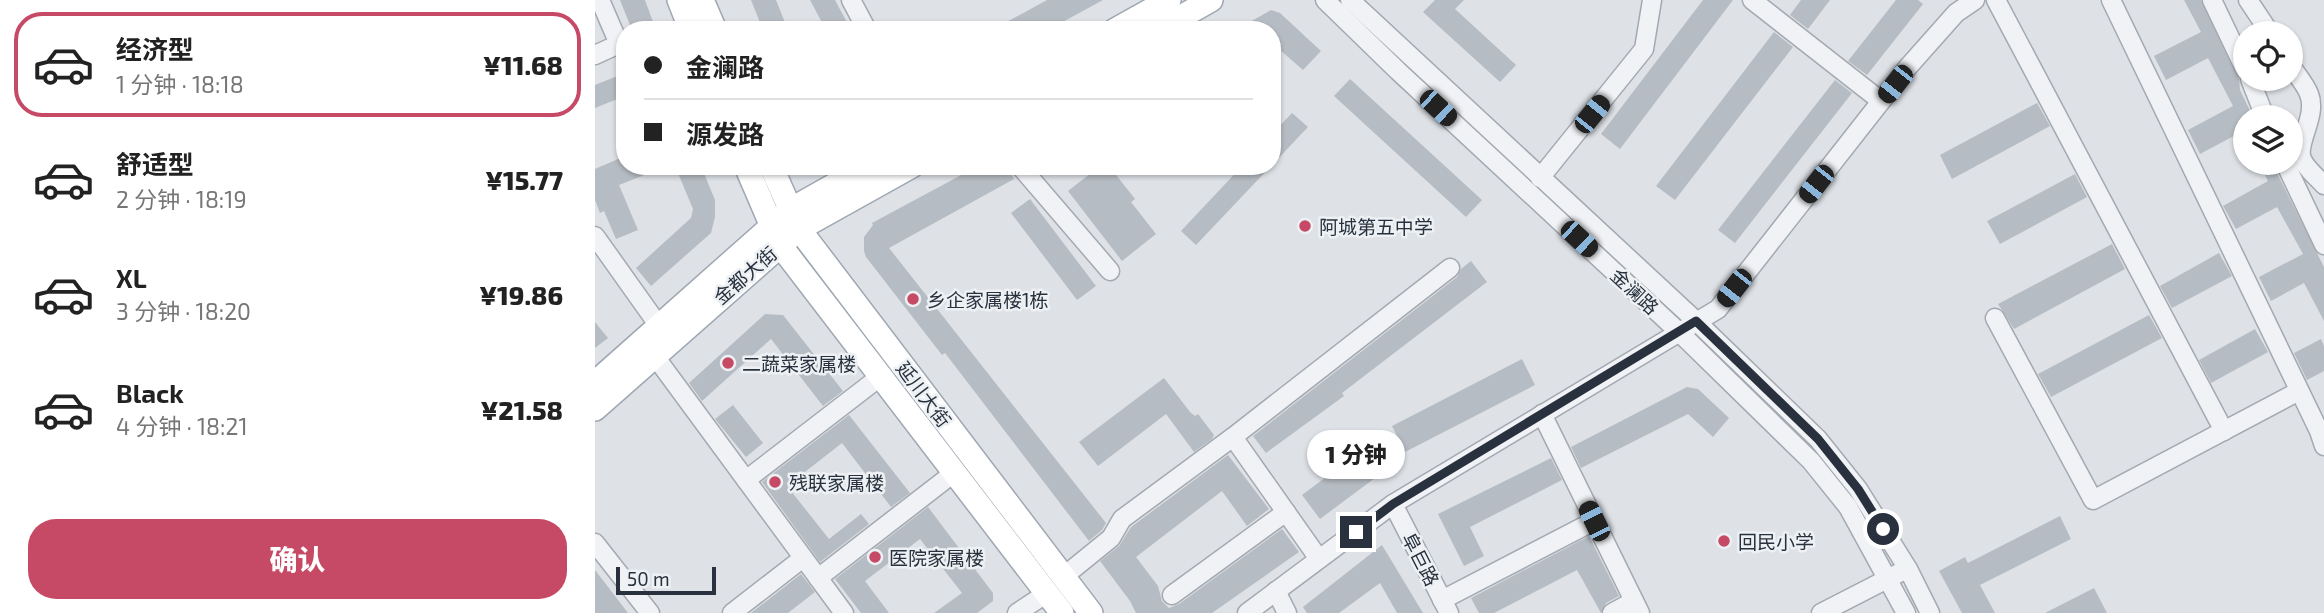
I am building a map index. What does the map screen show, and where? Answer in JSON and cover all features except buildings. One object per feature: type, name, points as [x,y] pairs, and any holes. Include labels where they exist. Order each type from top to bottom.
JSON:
[{"type":"main road","points":[[679,0],[687,21]]},
{"type":"main road","points":[[702,0],[711,21]]},
{"type":"main road","points":[[1131,21],[1169,0]]},
{"type":"main road","points":[[1174,21],[1211,0]]},
{"type":"main road","name":"延川大街","points":[[750,175],[775,235],[955,472],[1055,585],[1090,613]]},
{"type":"main road","name":"延川大街","points":[[775,175],[794,219],[1055,585],[1062,613]]},
{"type":"main road","name":"金都大街","points":[[595,383],[659,326],[794,219],[855,175]]},
{"type":"main road","name":"金都大街","points":[[794,219],[892,175]]},
{"type":"main road","name":"金都大街","points":[[595,409],[654,355],[775,235]]},
{"type":"street","points":[[600,0],[616,37]]},
{"type":"street","points":[[851,0],[862,21]]},
{"type":"street","name":"金澜路","points":[[1325,0],[1775,423],[1848,507],[1906,613]]},
{"type":"street","name":"金澜路","points":[[1350,0],[1696,321],[1818,439],[1858,489],[1908,569],[1930,613]]},
{"type":"street","points":[[1540,178],[1644,49],[1652,0]]},
{"type":"street","points":[[1752,0],[1881,102]]},
{"type":"street","points":[[1247,613],[1393,504],[1718,309],[1936,34],[1956,13],[1975,0]]},
{"type":"street","points":[[1997,0],[2224,431]]},
{"type":"street","points":[[2111,0],[2324,446]]},
{"type":"street","points":[[2211,0],[2233,45]]},
{"type":"street","points":[[2248,0],[2262,21]]},
{"type":"street","points":[[595,55],[616,45]]},
{"type":"street","points":[[2303,84],[2310,95],[2311,104],[2308,129],[2301,145],[2300,156],[2324,185]]},
{"type":"street","points":[[1028,175],[1110,271]]},
{"type":"street","points":[[2291,175],[2324,244]]},
{"type":"street","points":[[595,236],[659,326]]},
{"type":"street","points":[[1017,613],[1111,538],[1122,519],[1233,437],[1450,268]]},
{"type":"street","points":[[1995,318],[2093,500],[2299,391]]},
{"type":"street","points":[[654,355],[844,613]]},
{"type":"street","points":[[746,480],[881,376]]},
{"type":"street","points":[[1542,415],[1637,607],[1612,613]]},
{"type":"street","points":[[1233,437],[1319,559]]},
{"type":"street","points":[[818,578],[955,472]]},
{"type":"street","name":"阜巨路","points":[[1393,504],[1445,606]]},
{"type":"street","points":[[1172,595],[1286,512]]},
{"type":"street","points":[[1445,606],[1594,521]]},
{"type":"street","points":[[595,543],[650,613]]},
{"type":"street","points":[[732,613],[803,558]]},
{"type":"street","points":[[1821,613],[1908,569]]},
{"type":"street","points":[[1276,591],[1287,613]]},
{"type":"place","name":"阿城第五中学","points":[[1305,226]]},
{"type":"place","name":"乡企家属楼1栋","points":[[913,299]]},
{"type":"place","name":"二蔬菜家属楼","points":[[728,363]]},
{"type":"place","name":"残联家属楼","points":[[775,482]]},
{"type":"place","name":"回民小学","points":[[1724,541]]},
{"type":"place","name":"医院家属楼","points":[[875,557]]},
{"type":"route","points":[[1356,532],[1393,504],[1696,321],[1818,439],[1858,489],[1883,529]]}]
